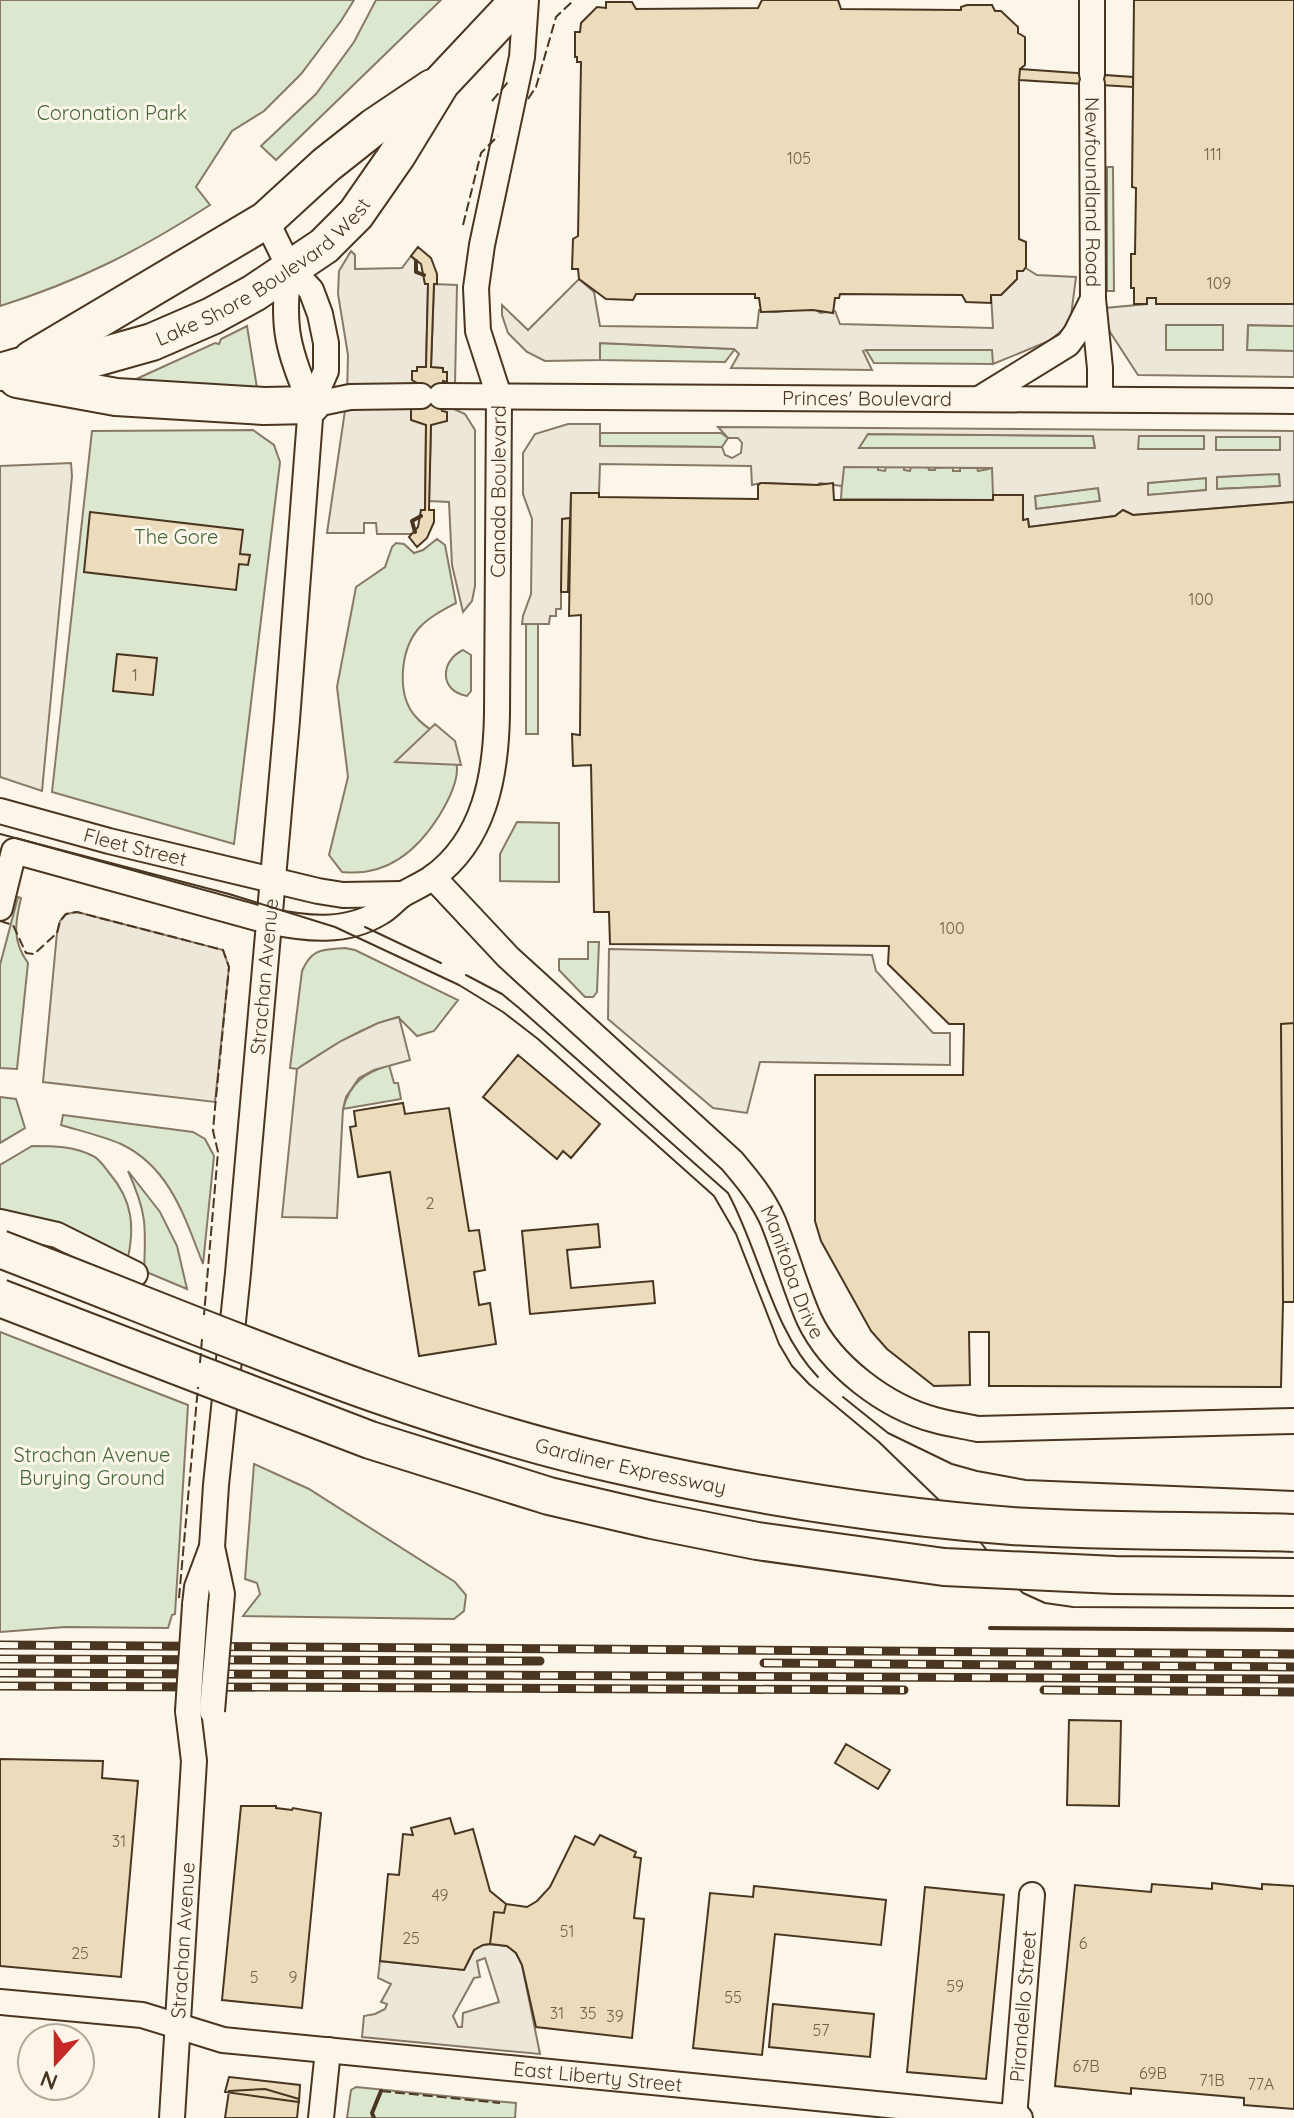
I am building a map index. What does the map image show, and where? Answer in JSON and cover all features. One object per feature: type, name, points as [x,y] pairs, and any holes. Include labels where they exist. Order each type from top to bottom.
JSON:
[{"type":"highway","name":"Lake Shore Boulevard West","points":[[7,371],[88,360],[152,342],[212,316],[254,293],[324,246],[356,214],[441,83],[519,0]]},
{"type":"highway","name":"Lake Shore Boulevard West","points":[[7,371],[266,220],[288,197],[362,136],[441,83]]},
{"type":"highway","points":[[7,371],[116,397],[264,406],[311,405]]},
{"type":"highway","name":"Gardiner Expressway","points":[[0,1249],[384,1396],[515,1439],[612,1464],[764,1495],[856,1509],[998,1524],[1294,1533]]},
{"type":"highway","points":[[0,1298],[370,1440],[549,1496],[652,1520],[757,1541],[944,1567],[1115,1575],[1294,1577]]},
{"type":"street","name":"Canada Boulevard","points":[[433,877],[459,851],[483,810],[491,785],[496,751],[499,396],[478,331],[476,288],[482,245],[522,57],[526,0]]},
{"type":"street","name":"Newfoundland Road","points":[[1092,0],[1093,299],[1100,399]]},
{"type":"street","name":"Strachan Avenue","points":[[172,2118],[194,1761],[222,1594],[212,1547],[216,1485],[287,720],[311,405],[326,371],[326,343],[311,290],[289,267],[266,220]]},
{"type":"street","name":"Strachan Avenue","points":[[289,267],[284,308],[286,329],[291,354],[311,405]]},
{"type":"street","name":"Newfoundland Road","points":[[979,399],[1068,344],[1093,299]]},
{"type":"street","name":"Princes' Boulevard","points":[[311,405],[347,397],[440,396],[1294,401]]},
{"type":"street","name":"Fleet Street","points":[[0,811],[109,841],[272,879]]},
{"type":"street","name":"Fleet Street","points":[[0,908],[14,851],[268,921]]},
{"type":"street","points":[[268,921],[305,929],[335,927],[380,913],[403,894],[433,877]]},
{"type":"street","name":"Manitoba Drive","points":[[433,877],[508,957],[732,1161],[754,1187],[772,1220],[811,1323],[824,1344],[860,1380],[893,1402],[933,1420],[978,1429],[1294,1421]]},
{"type":"street","points":[[272,879],[343,895],[403,894]]},
{"type":"street","points":[[0,1222],[57,1235],[135,1274]]},
{"type":"street","name":"Strachan Avenue","points":[[200,1711],[195,1605],[197,1587],[212,1547]]},
{"type":"street","name":"Pirandello Street","points":[[1016,2118],[1032,1895]]},
{"type":"street","name":"East Liberty Street","points":[[0,2002],[142,2015],[223,2040],[1016,2118]]},
{"type":"street","points":[[321,2118],[328,2050]]},
{"type":"green space","name":"Coronation Park","points":[[0,0],[354,0],[301,74],[264,111],[232,131],[196,187],[210,205],[109,263],[0,306]]},
{"type":"green space","points":[[376,0],[441,0],[276,160],[261,146],[316,94],[354,42]]},
{"type":"green space","points":[[1107,167],[1113,167],[1114,291],[1107,291]]},
{"type":"green space","points":[[1166,324],[1223,325],[1223,351],[1166,350]]},
{"type":"green space","points":[[1248,325],[1294,326],[1294,351],[1247,350]]},
{"type":"green space","points":[[247,326],[257,388],[136,383],[134,380],[215,343],[219,344],[221,339]]},
{"type":"green space","points":[[599,343],[735,349],[725,362],[600,360]]},
{"type":"green space","points":[[866,350],[993,350],[993,364],[874,363]]},
{"type":"green space","name":"The Gore","points":[[253,430],[274,445],[280,462],[234,844],[52,792],[92,431]]},
{"type":"green space","points":[[600,433],[721,433],[728,438],[722,447],[600,446]]},
{"type":"green space","points":[[868,434],[1093,436],[1095,449],[858,448]]},
{"type":"green space","points":[[1138,436],[1204,436],[1204,449],[1138,450]]},
{"type":"green space","points":[[1216,437],[1280,437],[1280,450],[1216,451]]},
{"type":"green space","points":[[843,467],[878,467],[878,470],[885,471],[886,467],[904,467],[904,470],[910,471],[911,467],[935,470],[953,467],[953,471],[960,471],[960,468],[977,468],[978,471],[993,468],[993,500],[841,499]]},
{"type":"green space","points":[[1279,473],[1280,486],[1217,489],[1217,477]]},
{"type":"green space","points":[[1206,478],[1207,490],[1148,495],[1147,483]]},
{"type":"green space","points":[[1098,488],[1100,501],[1036,509],[1035,496]]},
{"type":"green space","points":[[437,539],[445,545],[456,603],[427,620],[413,637],[404,660],[403,685],[405,697],[416,717],[452,744],[457,775],[439,816],[410,850],[386,866],[342,872],[329,855],[348,777],[337,687],[356,587],[385,567],[396,543],[404,544],[414,553]]},
{"type":"green space","points":[[526,624],[538,624],[538,734],[526,734]]},
{"type":"green space","points":[[463,650],[471,655],[471,691],[467,696],[451,688],[446,675],[450,661]]},
{"type":"green space","points":[[517,822],[559,823],[559,882],[500,881],[500,854]]},
{"type":"green space","points":[[18,897],[21,898],[16,924],[17,939],[28,963],[17,1069],[0,1068],[0,965]]},
{"type":"green space","points":[[588,942],[599,942],[597,992],[593,997],[585,997],[559,970],[559,959],[588,959]]},
{"type":"green space","points":[[345,948],[458,1000],[434,1031],[417,1036],[398,1017],[358,1032],[297,1069],[290,1068],[302,971],[314,954]]},
{"type":"green space","points":[[389,1065],[394,1083],[398,1083],[401,1099],[343,1109],[359,1080]]},
{"type":"green space","points":[[0,1097],[16,1099],[25,1128],[0,1143]]},
{"type":"green space","points":[[63,1115],[193,1132],[205,1139],[214,1156],[203,1264],[174,1195],[152,1166],[121,1144],[61,1125]]},
{"type":"green space","points":[[32,1146],[78,1150],[96,1157],[102,1164],[118,1184],[128,1205],[131,1238],[127,1262],[50,1223],[0,1212],[0,1165]]},
{"type":"green space","points":[[128,1171],[160,1212],[177,1246],[187,1289],[144,1271],[144,1220]]},
{"type":"green space","name":"Strachan Avenue Burying Ground","points":[[0,1332],[188,1405],[175,1614],[168,1628],[65,1627],[0,1632]]},
{"type":"green space","points":[[254,1464],[309,1489],[455,1582],[466,1595],[464,1611],[454,1619],[243,1616],[260,1594],[257,1583],[245,1579]]},
{"type":"green space","points":[[356,2087],[516,2103],[515,2118],[347,2118],[351,2090]]},
{"type":"shaded area","points":[[351,251],[355,255],[355,269],[402,268],[411,256],[416,261],[416,272],[424,275],[425,284],[428,284],[426,367],[420,378],[426,425],[425,510],[421,510],[421,516],[412,521],[413,534],[377,534],[376,523],[364,523],[364,533],[327,533],[347,397],[348,355],[338,294],[339,271]]},
{"type":"shaded area","points":[[1024,267],[1037,275],[1076,277],[1071,316],[1065,328],[1049,341],[993,364],[992,350],[866,350],[863,351],[872,370],[731,368],[739,354],[734,349],[600,343],[600,360],[545,361],[527,352],[508,333],[502,315],[502,305],[528,330],[579,279],[594,292],[600,326],[757,328],[759,310],[775,312],[814,308],[820,313],[835,311],[840,324],[993,328],[991,295],[1001,295],[1017,279],[1017,271],[1023,271]]},
{"type":"shaded area","points":[[434,284],[457,285],[455,385],[437,384],[431,367]]},
{"type":"shaded area","points":[[1147,298],[1156,298],[1157,304],[1294,304],[1294,326],[1248,325],[1247,350],[1294,351],[1294,377],[1138,375],[1110,332],[1105,320],[1105,308],[1147,304]],"holes":[[[1166,325],[1223,325],[1223,350],[1166,350]]]},
{"type":"shaded area","points":[[437,409],[454,409],[465,414],[475,430],[475,586],[472,601],[463,612],[452,565],[449,502],[429,501],[431,425]]},
{"type":"shaded area","points":[[568,424],[600,424],[600,446],[722,447],[725,455],[732,458],[741,453],[742,443],[738,438],[728,438],[718,427],[1294,431],[1294,502],[1133,515],[1123,510],[1115,516],[1029,527],[1028,520],[1023,520],[993,495],[992,468],[844,467],[842,486],[820,483],[752,485],[751,466],[600,464],[599,493],[571,494],[568,592],[561,592],[561,609],[556,609],[556,616],[550,616],[549,624],[522,624],[531,594],[532,519],[523,494],[523,453],[535,434]],"holes":[[[868,434],[1093,436],[1095,448],[859,448]],[[1139,436],[1204,436],[1204,449],[1138,449]],[[1216,437],[1280,437],[1280,450],[1216,450]],[[1279,474],[1280,486],[1217,489],[1217,477]],[[1206,478],[1206,490],[1148,495],[1148,483]],[[1098,488],[1100,501],[1036,509],[1035,496]]]},
{"type":"shaded area","points":[[71,463],[42,791],[0,777],[0,466]]},
{"type":"shaded area","points":[[435,724],[455,741],[461,765],[395,762]]},
{"type":"shaded area","points":[[77,912],[223,950],[229,967],[215,1102],[43,1082],[57,933],[60,921],[66,914]]},
{"type":"shaded area","points":[[609,949],[872,955],[876,971],[933,1033],[950,1033],[950,1065],[760,1062],[747,1113],[713,1108],[608,1019]]},
{"type":"shaded area","points":[[399,1017],[410,1060],[374,1070],[359,1078],[346,1097],[337,1218],[282,1217],[297,1069],[341,1041],[378,1023]]},
{"type":"shaded area","points":[[483,1945],[507,1946],[516,1953],[522,1965],[540,2054],[362,2037],[364,2016],[385,2009],[387,2004],[381,2002],[391,1984],[378,1978],[380,1961],[464,1970],[474,1950]],"holes":[[[485,1958],[499,2002],[463,2013],[462,2027],[458,2027],[453,2016],[474,1978],[480,1977],[477,1961]]]},
{"type":"building","points":[[762,0],[838,0],[841,9],[961,10],[967,5],[992,5],[995,11],[1001,11],[1018,27],[1018,33],[1025,37],[1025,65],[1020,69],[1019,80],[1019,239],[1026,242],[1026,267],[1023,271],[1017,271],[1017,279],[1001,295],[991,295],[991,303],[966,302],[962,295],[840,294],[839,298],[835,298],[833,313],[813,310],[761,312],[759,298],[755,298],[755,294],[636,294],[633,300],[606,299],[579,279],[578,269],[572,269],[573,239],[578,236],[581,62],[577,62],[575,57],[575,32],[580,32],[581,23],[597,7],[606,8],[606,2],[632,2],[636,9],[758,8]]},
{"type":"building","points":[[1134,0],[1294,0],[1294,304],[1156,304],[1156,298],[1147,298],[1147,304],[1134,304],[1131,254],[1135,254],[1136,188],[1132,187]]},
{"type":"building","points":[[1020,69],[1133,77],[1133,87],[1019,80]]},
{"type":"building","points":[[418,247],[431,258],[437,274],[431,367],[443,368],[443,372],[447,372],[447,382],[443,381],[441,408],[447,412],[447,421],[431,425],[429,510],[434,510],[434,522],[427,538],[417,547],[409,537],[418,527],[421,510],[425,510],[426,425],[411,420],[411,410],[416,407],[417,383],[412,380],[412,371],[417,371],[417,367],[426,367],[428,284],[425,284],[421,264],[411,256]]},
{"type":"building","points":[[833,483],[834,500],[993,500],[993,495],[1023,495],[1023,520],[1028,519],[1029,527],[1115,516],[1123,510],[1133,515],[1294,502],[1294,1302],[1283,1302],[1281,1387],[989,1386],[989,1332],[969,1332],[970,1385],[934,1386],[887,1349],[871,1331],[821,1241],[815,1221],[815,1075],[963,1075],[964,1024],[949,1024],[888,964],[889,946],[610,944],[609,912],[594,912],[591,765],[573,766],[572,734],[580,735],[581,615],[569,616],[571,493],[599,493],[599,497],[758,499],[758,485]]},
{"type":"building","points":[[90,512],[243,530],[240,554],[250,555],[248,565],[239,564],[236,590],[84,572]]},
{"type":"building","points":[[570,518],[568,592],[561,592],[562,519]]},
{"type":"building","points":[[117,654],[157,658],[153,695],[113,691]]},
{"type":"building","points":[[1294,1023],[1294,1302],[1283,1302],[1281,1024]]},
{"type":"building","points":[[518,1055],[600,1124],[571,1158],[563,1151],[557,1159],[483,1097]]},
{"type":"building","points":[[403,1103],[405,1114],[449,1108],[469,1231],[479,1230],[485,1270],[474,1272],[479,1305],[490,1303],[496,1344],[419,1356],[390,1172],[358,1177],[350,1127],[356,1126],[354,1111]]},
{"type":"building","points":[[598,1224],[600,1247],[567,1250],[571,1288],[653,1281],[655,1303],[530,1314],[522,1231]]},
{"type":"building","points":[[1069,1720],[1121,1721],[1119,1806],[1067,1805]]},
{"type":"building","points":[[846,1744],[890,1770],[878,1789],[835,1763]]},
{"type":"building","points":[[0,1759],[103,1761],[102,1778],[138,1781],[121,1977],[0,1966]]},
{"type":"building","points":[[241,1806],[276,1806],[321,1813],[302,2008],[222,2000]]},
{"type":"building","points":[[450,1818],[455,1834],[473,1829],[490,1891],[506,1904],[504,1913],[494,1912],[490,1944],[474,1950],[464,1970],[380,1961],[388,1874],[399,1875],[403,1834],[413,1835],[411,1828]]},
{"type":"building","points":[[600,1835],[636,1852],[634,1857],[641,1858],[634,1918],[644,1919],[632,2038],[536,2027],[522,1965],[516,1953],[507,1946],[490,1944],[494,1912],[504,1913],[506,1904],[527,1907],[537,1901],[550,1887],[575,1836],[594,1845]]},
{"type":"building","points":[[1212,1883],[1262,1889],[1262,1884],[1294,1886],[1294,2109],[1244,2105],[1244,2098],[1131,2088],[1131,2094],[1055,2086],[1075,1885],[1151,1892],[1152,1884],[1212,1889]]},
{"type":"building","points":[[754,1886],[886,1900],[881,1945],[775,1934],[762,2055],[693,2048],[710,1893],[753,1897]]},
{"type":"building","points":[[925,1887],[1004,1895],[986,2079],[907,2072]]},
{"type":"building","points":[[773,2004],[874,2014],[870,2057],[769,2047]]},
{"type":"building","points":[[229,2077],[300,2085],[299,2102],[225,2092]]},
{"type":"building","points":[[265,2089],[299,2099],[297,2118],[225,2118],[229,2091]]},
{"type":"tram line","points":[[0,834],[229,894],[335,927],[459,985],[503,1012],[538,1039],[714,1196],[736,1234],[779,1344],[792,1366],[879,1442],[974,1534],[1023,1593],[1045,1603],[1073,1607],[1294,1608]]},
{"type":"tram line","points":[[365,927],[441,963]]},
{"type":"tram line","points":[[466,975],[502,994],[519,1008],[728,1193],[789,1337],[818,1377]]},
{"type":"tram line","points":[[843,1397],[888,1433],[952,1464],[977,1471],[1026,1480],[1294,1491]]},
{"type":"railway","points":[[0,1645],[1294,1654]]},
{"type":"railway","points":[[0,1659],[540,1661]]},
{"type":"railway","points":[[764,1663],[1294,1667]]},
{"type":"railway","points":[[0,1673],[1294,1679]]},
{"type":"railway","points":[[0,1686],[904,1690]]},
{"type":"railway","points":[[1044,1690],[1294,1692]]},
{"type":"fence","points":[[528,99],[536,87],[556,17],[574,0]]},
{"type":"fence","points":[[492,101],[508,82]]},
{"type":"fence","points":[[463,225],[481,153],[498,136]]},
{"type":"fence","points":[[0,921],[13,925],[26,953],[34,954],[57,933],[60,921],[66,914],[77,912],[223,950],[229,967],[213,1131],[218,1152],[204,1315]]},
{"type":"fence","points":[[200,1363],[202,1339]]},
{"type":"fence","points":[[179,1598],[198,1387]]},
{"type":"fence","points":[[381,2091],[500,2103]]},
{"type":"wall","points":[[416,261],[416,272],[424,275]]},
{"type":"wall","points":[[415,532],[412,521],[421,516]]},
{"type":"wall","points":[[990,1628],[1294,1630]]},
{"type":"wall","points":[[374,2118],[372,2113],[381,2091]]}]
